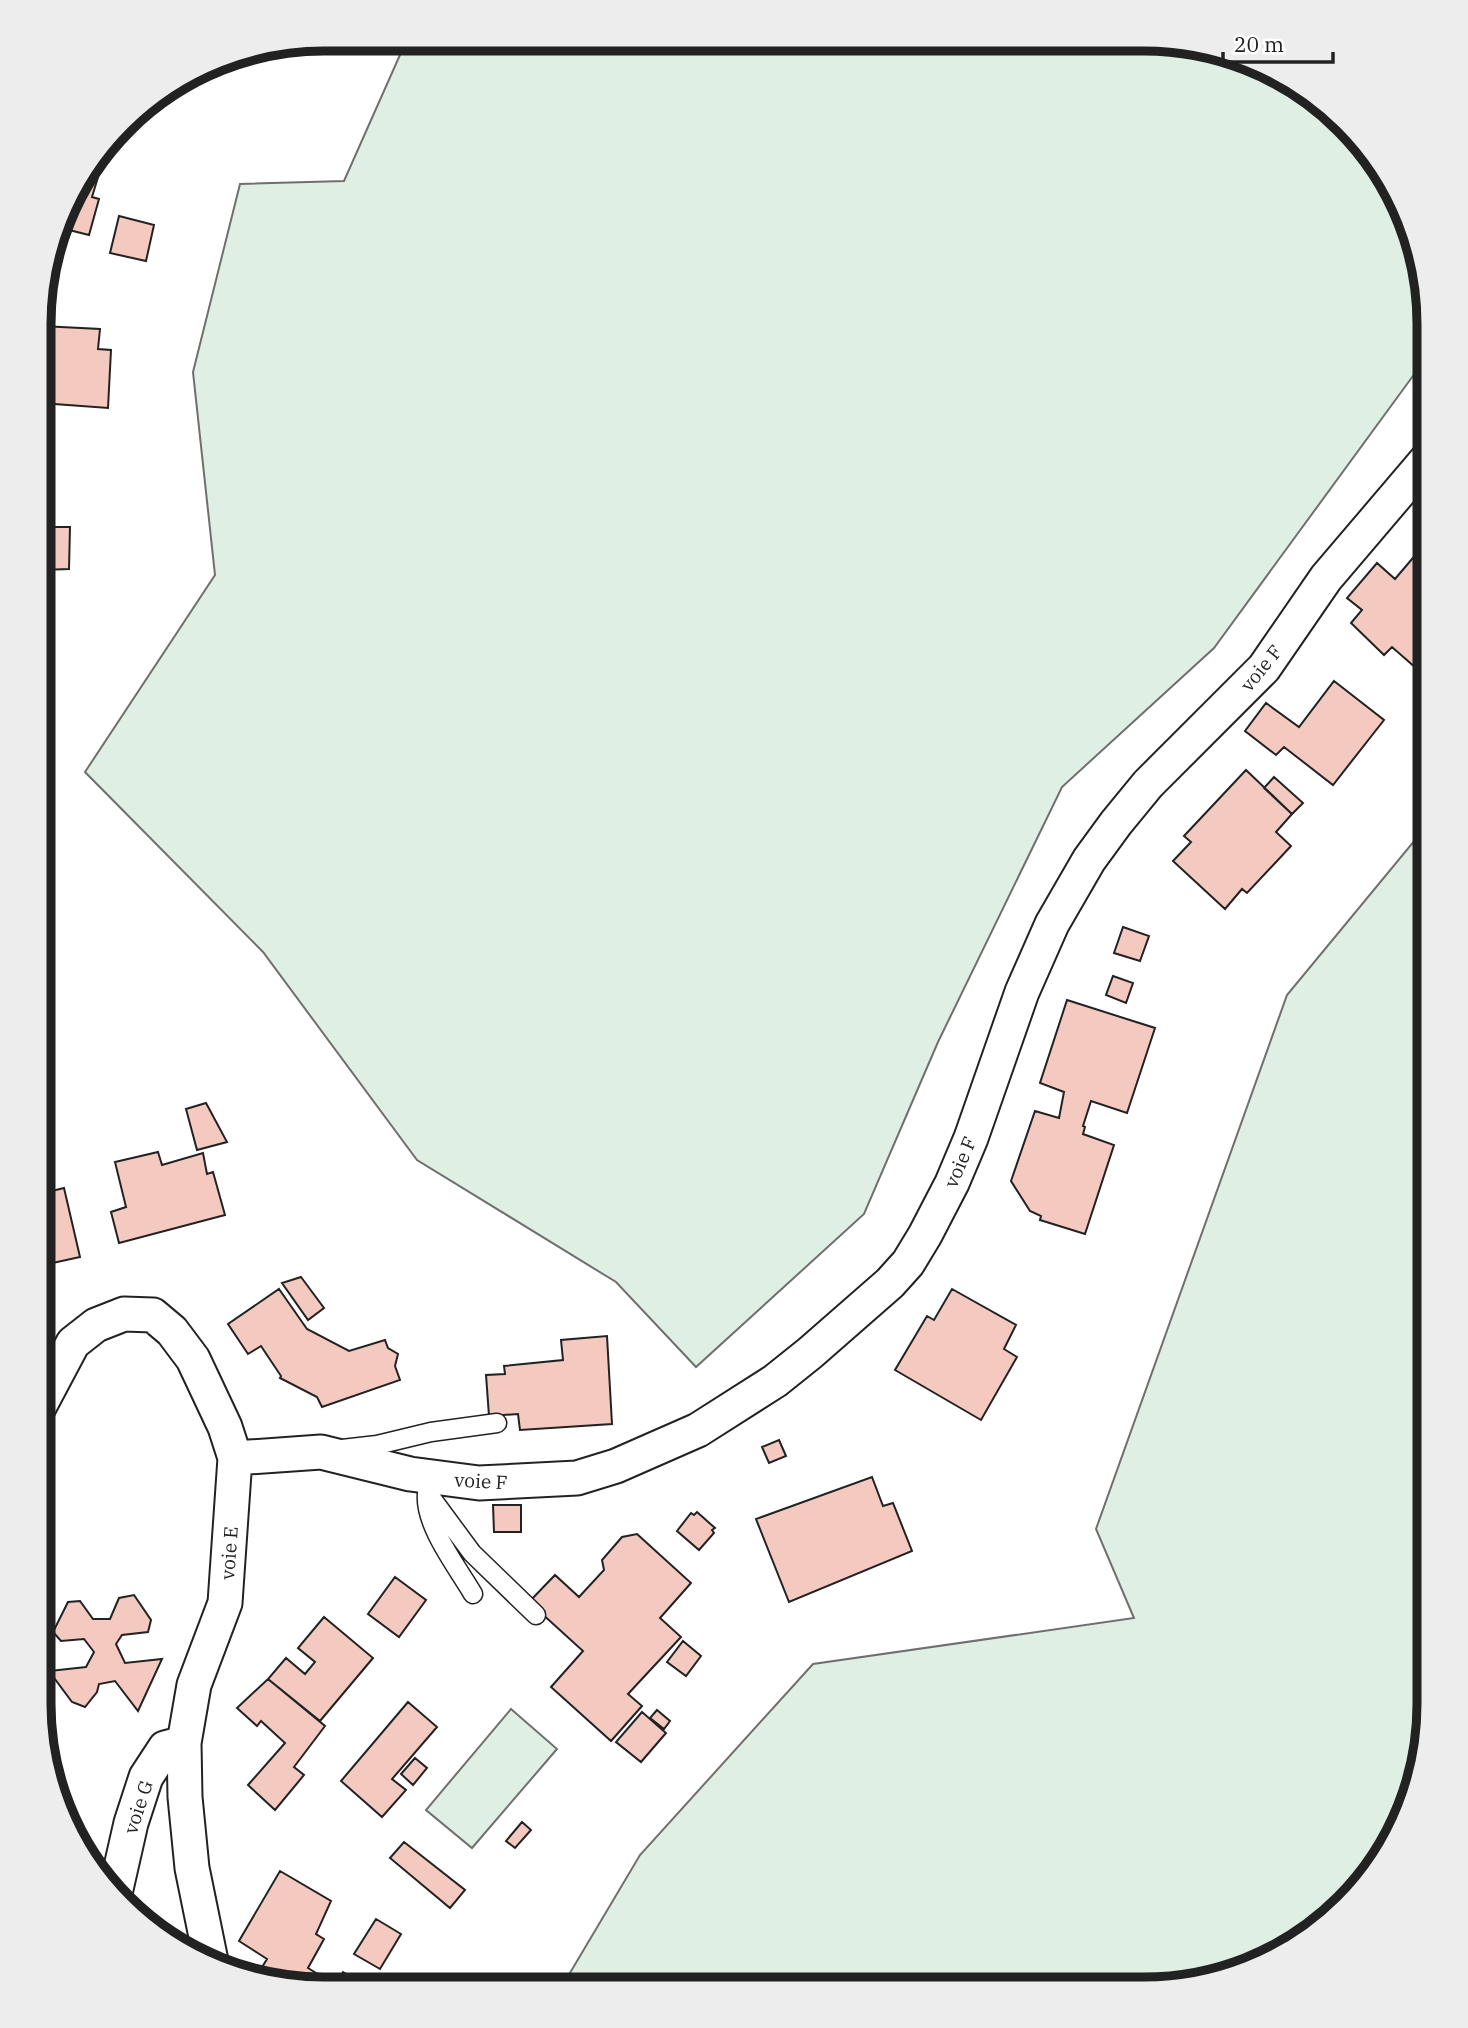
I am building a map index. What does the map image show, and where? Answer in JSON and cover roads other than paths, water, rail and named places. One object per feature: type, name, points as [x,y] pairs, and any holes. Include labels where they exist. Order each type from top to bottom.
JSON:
[{"type":"street","name":"voie F","points":[[235,1458],[321,1452],[428,1485],[577,1478],[616,1466],[698,1430],[775,1381],[839,1329],[908,1264],[926,1235],[971,1138],[1022,992],[1052,924],[1089,860],[1116,822],[1149,784],[1264,668],[1326,578],[1417,471]]},
{"type":"street","name":"voie E","points":[[51,1381],[73,1343],[96,1325],[124,1314],[153,1315],[172,1331],[193,1359],[225,1427],[235,1458],[225,1603],[194,1685],[184,1743],[184,1797],[192,1868],[209,1952]]},
{"type":"street","name":"voie G","points":[[118,1882],[131,1823],[146,1777],[165,1748],[184,1743]]},
{"type":"lane","points":[[321,1452],[497,1423]]},
{"type":"lane","points":[[428,1485],[426,1504],[437,1533],[473,1594]]},
{"type":"lane","points":[[428,1485],[472,1553],[536,1615]]}]
